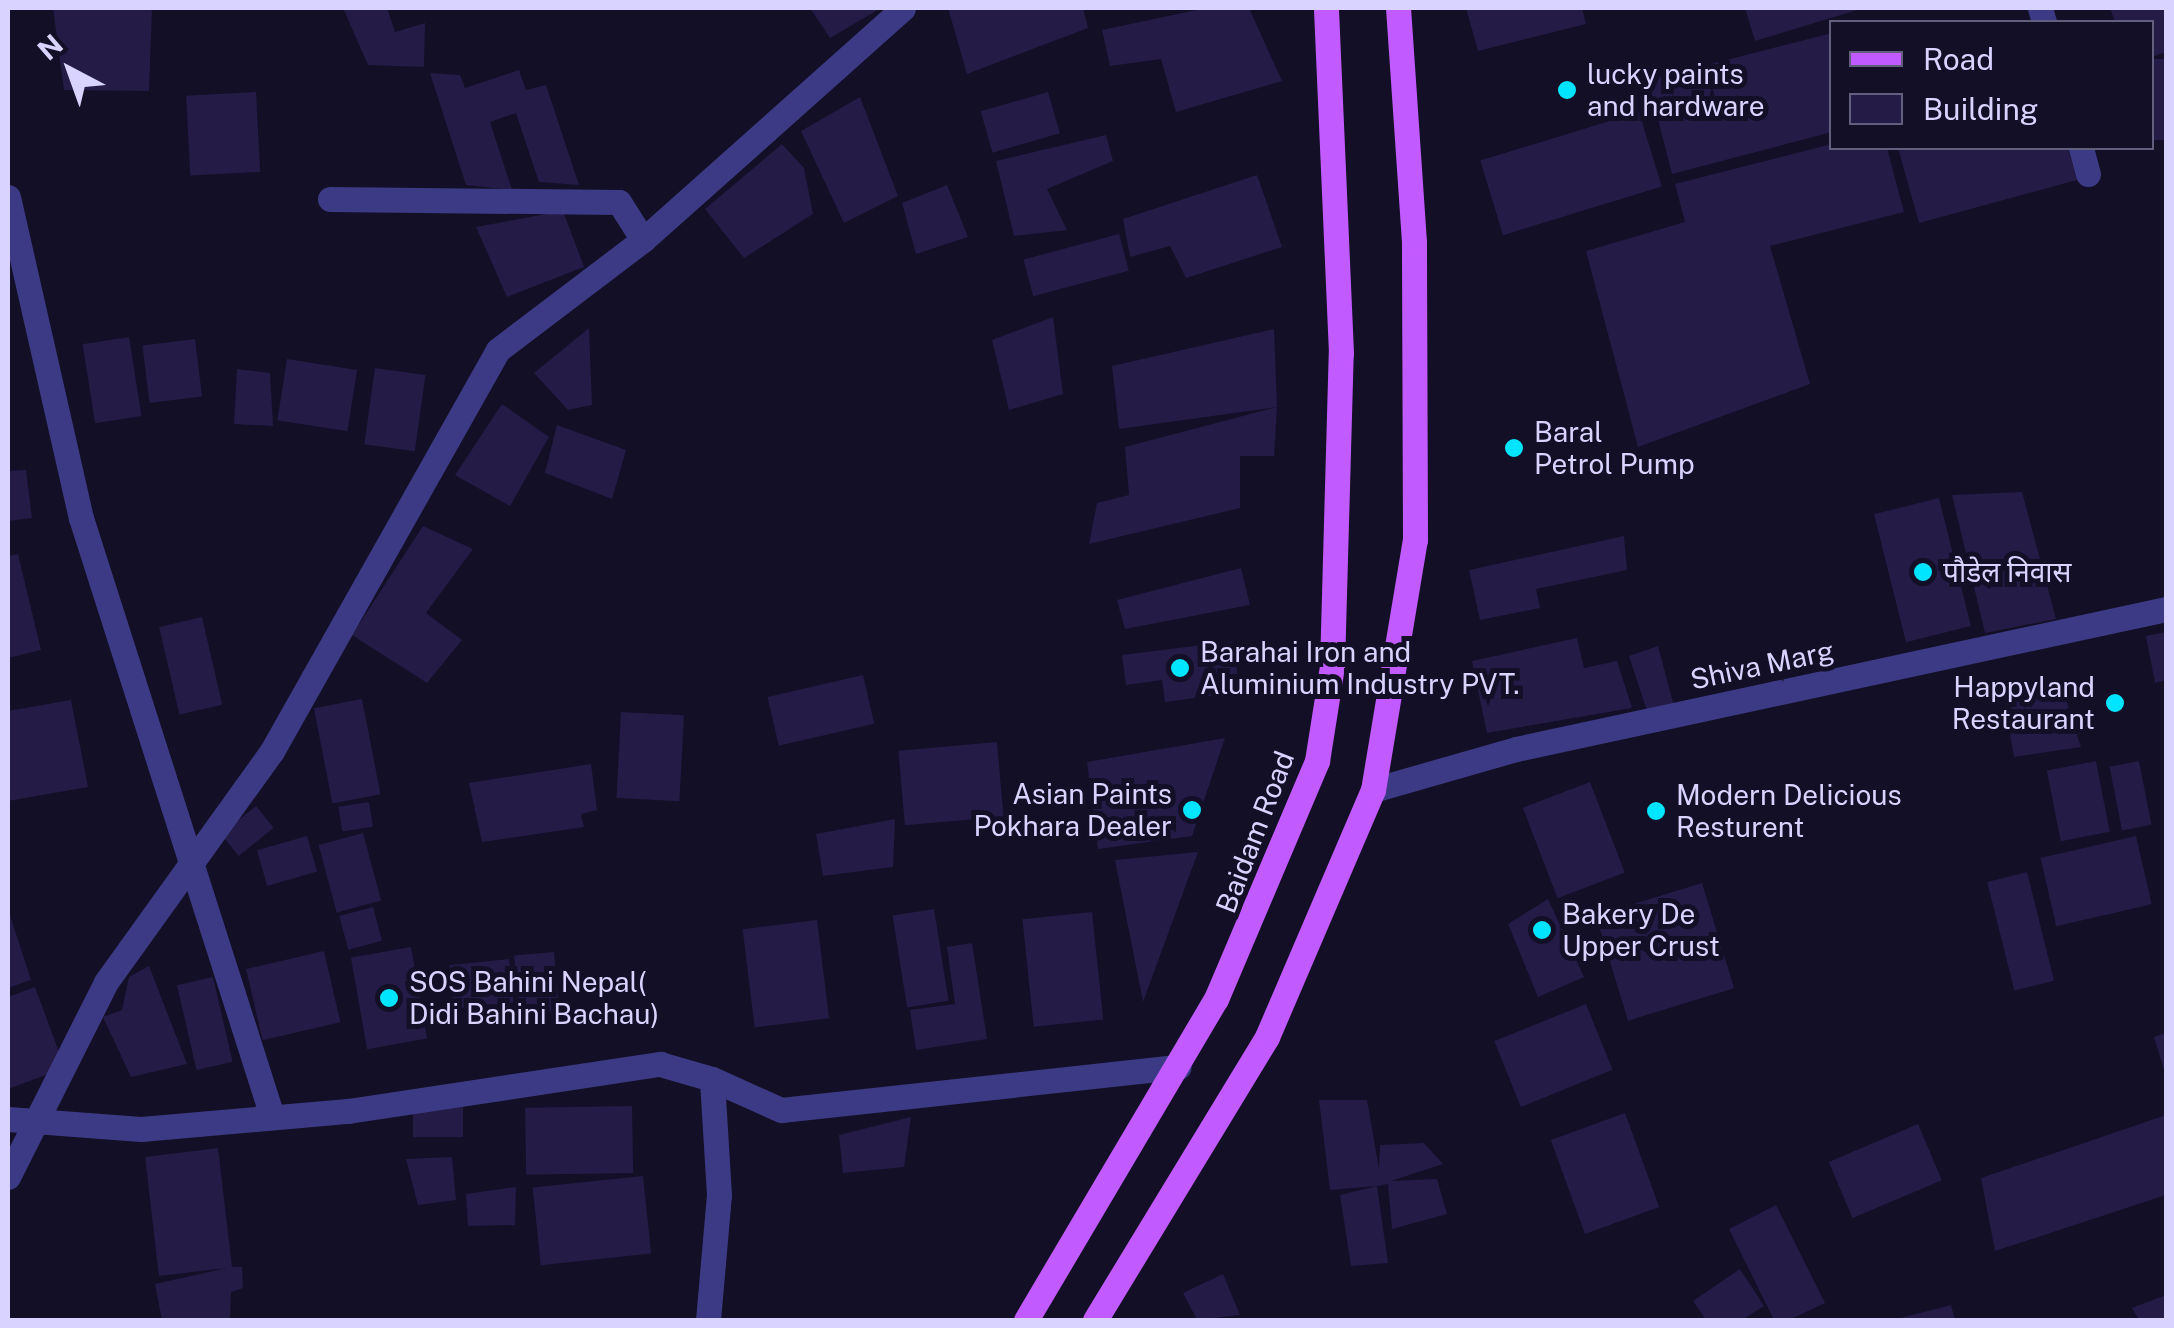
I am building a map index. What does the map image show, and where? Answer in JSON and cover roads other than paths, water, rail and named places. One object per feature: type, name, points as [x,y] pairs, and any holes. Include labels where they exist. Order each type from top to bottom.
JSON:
[{"type":"main road","name":"Baidam Road","points":[[1026,1320],[1179,1066],[1278,870],[1317,761],[1332,666],[1341,353],[1326,8]]},
{"type":"main road","points":[[1095,1320],[1267,1038],[1372,790],[1415,540],[1414,242],[1398,8]]},
{"type":"street","points":[[8,1177],[39,1124],[106,982],[272,751],[498,350],[643,240],[904,8]]},
{"type":"street","points":[[2081,150],[2088,174]]},
{"type":"street","points":[[8,197],[81,518],[272,1116]]},
{"type":"street","points":[[330,199],[620,202],[643,240]]},
{"type":"street","name":"Shiva Marg","points":[[1372,790],[1534,745],[2166,608]]},
{"type":"street","points":[[8,1119],[141,1129],[272,1116],[660,1064],[712,1080],[782,1110],[1179,1066]]},
{"type":"street","points":[[708,1320],[719,1194],[712,1080]]},
{"type":"place","name":"lucky paints and hardware","points":[[1567,90]]},
{"type":"place","name":"Baral Petrol Pump","points":[[1514,448]]},
{"type":"place","name":"पौडेल निवास","points":[[1923,572]]},
{"type":"place","name":"Barahai Iron and Aluminium Industry PVT.","points":[[1180,668]]},
{"type":"place","name":"Happyland Restaurant","points":[[2115,703]]},
{"type":"place","name":"Asian Paints Pokhara Dealer","points":[[1192,810]]},
{"type":"place","name":"Modern Delicious Resturent","points":[[1656,811]]},
{"type":"place","name":"Bakery De Upper Crust","points":[[1542,930]]},
{"type":"place","name":"SOS Bahini Nepal( Didi Bahini Bachau)","points":[[389,998]]}]
